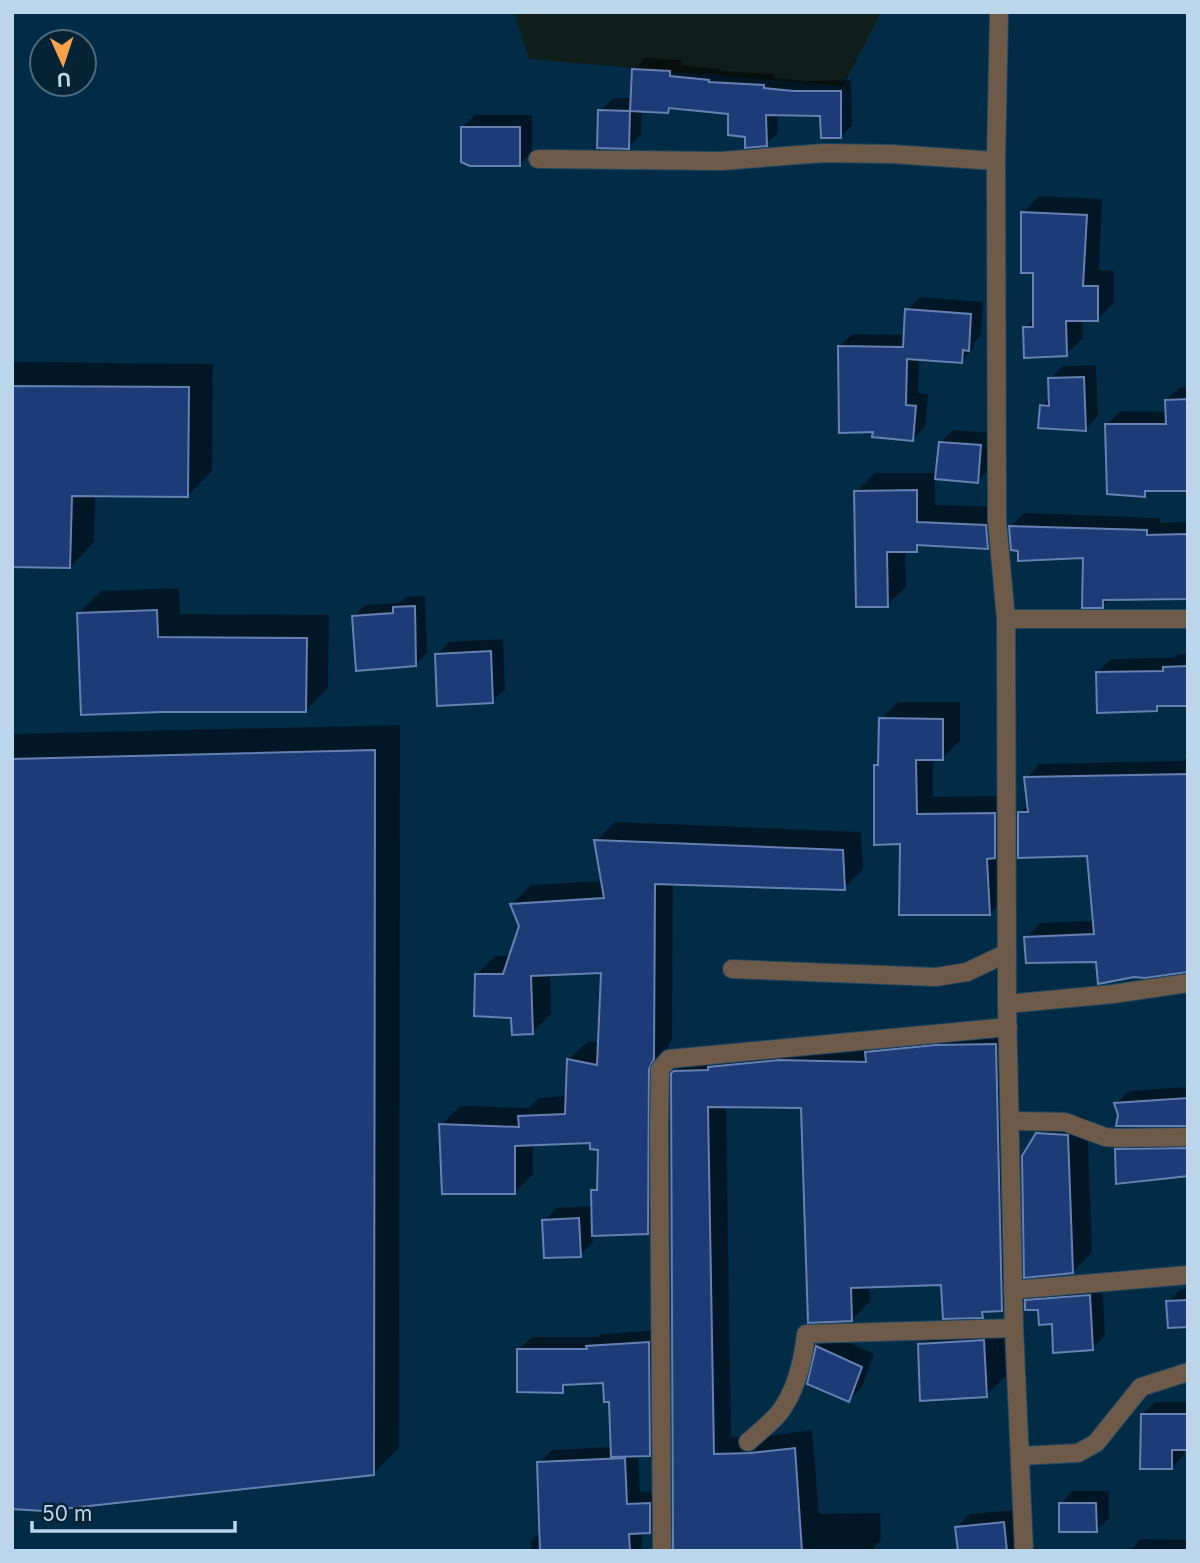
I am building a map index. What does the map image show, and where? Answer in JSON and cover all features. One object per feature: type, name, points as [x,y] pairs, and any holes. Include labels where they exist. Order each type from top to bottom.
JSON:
[{"type":"street","points":[[999,12],[996,161],[997,521],[1006,619],[1007,1004],[1014,1328],[1024,1551]]},
{"type":"street","points":[[538,159],[721,161],[824,153],[892,154],[996,161]]},
{"type":"street","points":[[1006,619],[1188,619]]},
{"type":"street","points":[[732,969],[936,977],[967,972],[1007,953]]},
{"type":"street","points":[[1007,1004],[1113,995],[1188,983]]},
{"type":"street","points":[[662,1551],[659,1134],[660,1069],[663,1063],[668,1059],[1008,1027]]},
{"type":"street","points":[[1011,1121],[1065,1122],[1105,1137],[1188,1137]]},
{"type":"street","points":[[1013,1290],[1188,1275]]},
{"type":"street","points":[[748,1443],[780,1412],[803,1359],[806,1334],[1014,1328]]},
{"type":"street","points":[[1020,1456],[1078,1453],[1096,1443],[1141,1387],[1188,1372]]},
{"type":"shaded area","points":[[514,12],[881,12],[843,86],[529,59]]},
{"type":"building","points":[[632,69],[670,71],[670,76],[709,82],[764,85],[764,88],[841,91],[841,138],[821,138],[820,116],[766,115],[767,146],[745,148],[745,137],[728,135],[728,114],[669,108],[668,113],[630,111]]},
{"type":"building","points":[[598,110],[630,111],[629,149],[597,148]]},
{"type":"building","points":[[461,127],[520,127],[520,166],[470,166],[461,162]]},
{"type":"building","points":[[1021,212],[1087,215],[1083,286],[1098,286],[1098,321],[1066,321],[1067,356],[1024,358],[1023,327],[1033,327],[1033,273],[1021,273]]},
{"type":"building","points":[[905,309],[971,314],[969,351],[963,350],[962,363],[907,359],[906,405],[916,406],[913,441],[872,437],[873,432],[839,433],[838,346],[903,347]]},
{"type":"building","points":[[1084,377],[1086,431],[1038,428],[1040,405],[1049,406],[1048,378]]},
{"type":"building","points":[[12,386],[189,387],[188,497],[72,496],[70,568],[12,567]]},
{"type":"building","points":[[1188,399],[1187,491],[1145,491],[1145,497],[1107,494],[1105,424],[1166,424],[1165,400]]},
{"type":"building","points":[[939,442],[981,445],[978,483],[935,479]]},
{"type":"building","points":[[917,490],[917,522],[986,525],[988,549],[917,545],[917,552],[887,552],[888,607],[856,607],[854,491]]},
{"type":"building","points":[[1009,526],[1147,530],[1147,535],[1185,534],[1188,536],[1188,599],[1103,600],[1103,608],[1082,608],[1083,558],[1018,561],[1018,551],[1011,550]]},
{"type":"building","points":[[415,606],[416,666],[356,671],[352,616],[393,613],[393,607]]},
{"type":"building","points":[[157,610],[158,637],[307,638],[306,712],[81,715],[77,613]]},
{"type":"building","points":[[491,651],[493,703],[437,706],[435,654]]},
{"type":"building","points":[[1188,666],[1188,706],[1157,706],[1157,711],[1097,713],[1096,672],[1163,671],[1163,667]]},
{"type":"building","points":[[879,718],[943,719],[943,760],[916,760],[917,814],[995,813],[995,858],[987,859],[990,915],[899,915],[900,844],[874,845],[874,765],[878,765]]},
{"type":"building","points":[[375,750],[374,1475],[43,1511],[12,1509],[12,759]]},
{"type":"building","points":[[1188,774],[1188,972],[1134,977],[1098,984],[1096,962],[1026,963],[1024,937],[1094,934],[1087,856],[1018,858],[1018,812],[1028,812],[1024,777]]},
{"type":"building","points":[[594,840],[843,850],[845,890],[655,884],[654,1059],[649,1069],[648,1234],[592,1236],[591,1190],[597,1190],[598,1150],[590,1149],[590,1143],[515,1146],[515,1194],[442,1194],[439,1124],[519,1127],[518,1116],[565,1114],[567,1059],[597,1065],[601,973],[531,976],[533,1034],[512,1035],[511,1018],[474,1016],[475,974],[503,974],[519,926],[510,904],[604,898]]},
{"type":"building","points":[[996,1044],[1002,1311],[982,1312],[983,1318],[943,1319],[941,1285],[851,1288],[852,1321],[808,1323],[801,1108],[708,1107],[714,1454],[795,1448],[802,1551],[673,1551],[671,1073],[779,1060],[866,1062],[865,1052],[935,1045]]},
{"type":"building","points":[[1188,1098],[1188,1126],[1116,1126],[1118,1115],[1114,1103]]},
{"type":"building","points":[[1036,1133],[1068,1135],[1073,1273],[1024,1278],[1022,1156]]},
{"type":"building","points":[[1188,1148],[1188,1176],[1116,1184],[1115,1149]]},
{"type":"building","points":[[579,1218],[581,1257],[544,1258],[542,1220]]},
{"type":"building","points":[[1090,1295],[1093,1350],[1053,1353],[1052,1324],[1039,1325],[1038,1310],[1025,1310],[1025,1300]]},
{"type":"building","points":[[1188,1300],[1188,1327],[1168,1328],[1166,1301]]},
{"type":"building","points":[[984,1340],[987,1397],[920,1401],[918,1344]]},
{"type":"building","points":[[649,1342],[650,1456],[611,1457],[609,1402],[604,1402],[603,1383],[563,1385],[563,1393],[517,1392],[517,1349],[587,1349],[586,1346]]},
{"type":"building","points":[[816,1346],[862,1367],[849,1402],[807,1384]]},
{"type":"building","points":[[1141,1414],[1188,1414],[1188,1450],[1172,1450],[1172,1469],[1140,1469]]},
{"type":"building","points":[[625,1458],[627,1504],[650,1503],[650,1533],[629,1534],[630,1551],[540,1551],[537,1462]]},
{"type":"building","points":[[1059,1503],[1096,1503],[1097,1532],[1059,1532]]},
{"type":"building","points":[[1004,1522],[1007,1551],[958,1551],[955,1527]]}]
